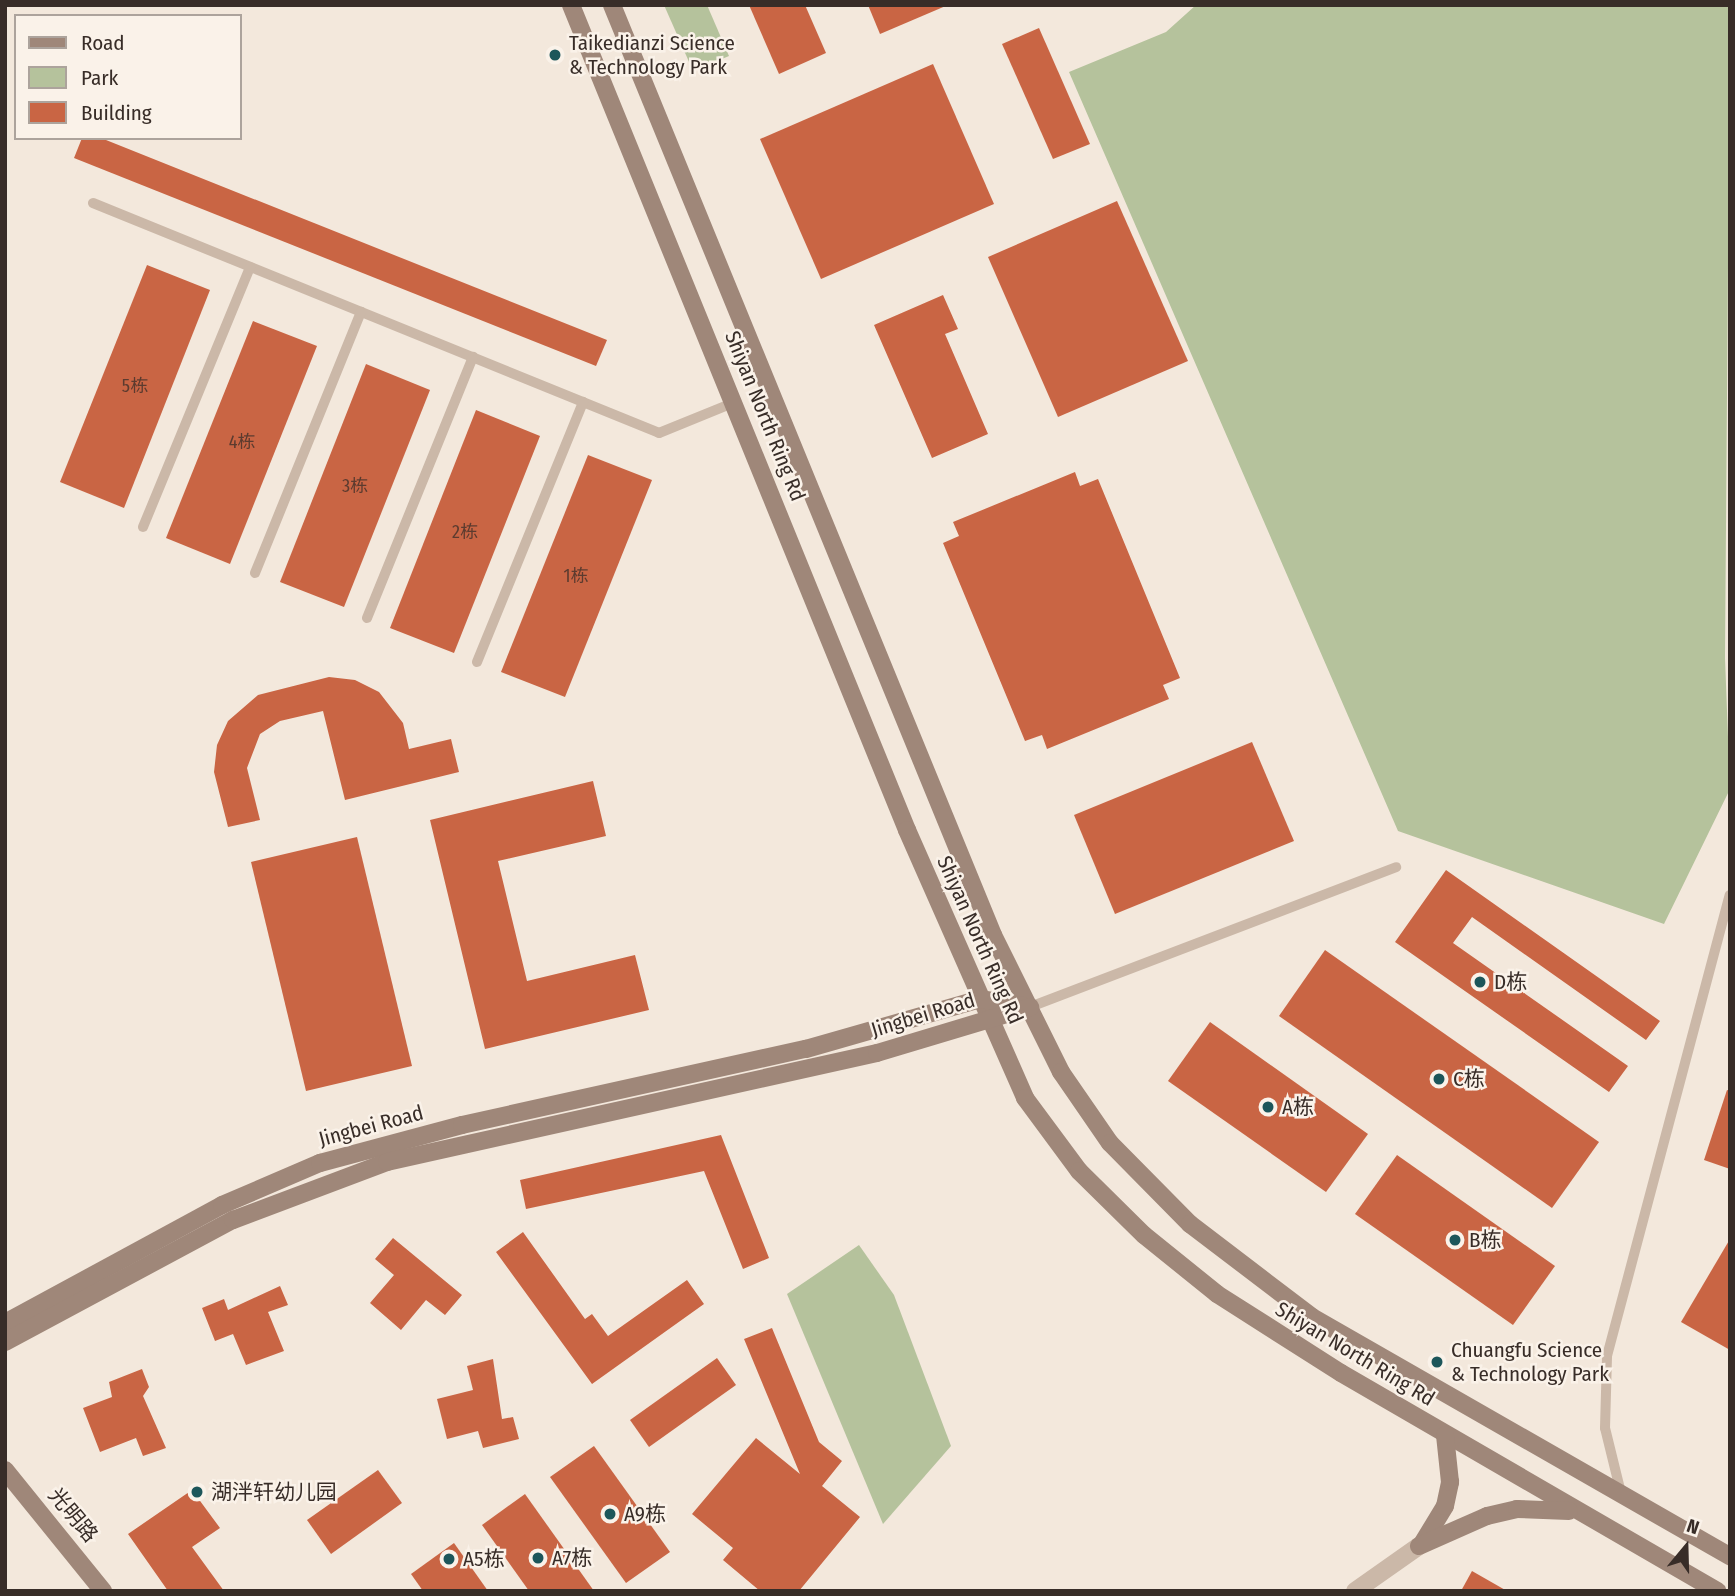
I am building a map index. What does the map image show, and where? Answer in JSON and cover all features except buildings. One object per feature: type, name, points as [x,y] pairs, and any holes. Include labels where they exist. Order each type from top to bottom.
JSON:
[{"type":"main road","name":"Shiyan North Ring Rd","points":[[570,5],[980,999],[1025,1098],[1079,1171],[1143,1235],[1217,1294],[1445,1434],[1717,1591]]},
{"type":"main road","name":"Shiyan North Ring Rd","points":[[612,5],[884,678],[993,935],[1061,1072],[1110,1143],[1156,1193],[1258,1280],[1730,1556]]},
{"type":"main road","name":"Jingbei Road","points":[[5,1323],[222,1205],[320,1163],[462,1125],[806,1049],[980,999],[1030,1007]]},
{"type":"main road","name":"Jingbei Road","points":[[5,1342],[163,1254],[353,1173],[877,1053],[1030,1007]]},
{"type":"main road","points":[[1419,1546],[1445,1506],[1450,1458],[1445,1434]]},
{"type":"main road","name":"光明路","points":[[5,1470],[103,1591]]},
{"type":"main road","points":[[1419,1546],[1507,1511],[1579,1513]]},
{"type":"street","points":[[1355,1591],[1419,1546]]},
{"type":"lane","points":[[93,203],[659,433],[735,402]]},
{"type":"lane","points":[[143,527],[250,267]]},
{"type":"lane","points":[[255,573],[361,312]]},
{"type":"lane","points":[[367,618],[473,357]]},
{"type":"lane","points":[[477,663],[583,402]]},
{"type":"lane","points":[[1030,1007],[1396,867]]},
{"type":"lane","points":[[1622,1494],[1605,1428],[1607,1356],[1730,895]]},
{"type":"green space","points":[[664,5],[707,5],[729,56],[693,71]]},
{"type":"green space","points":[[1196,5],[1730,5],[1725,658],[1730,789],[1664,924],[1398,831],[1069,72],[1166,32]]},
{"type":"green space","points":[[859,1245],[894,1295],[951,1446],[883,1524],[787,1294]]},
{"type":"place","name":"Taikedianzi Science & Technology Park","points":[[555,55]]},
{"type":"place","name":"D栋","points":[[1480,982]]},
{"type":"place","name":"C栋","points":[[1439,1079]]},
{"type":"place","name":"A栋","points":[[1268,1107]]},
{"type":"place","name":"B栋","points":[[1455,1240]]},
{"type":"place","name":"Chuangfu Science & Technology Park","points":[[1437,1362]]},
{"type":"place","name":"湖泮轩幼儿园","points":[[197,1492]]},
{"type":"place","name":"A9栋","points":[[610,1514]]},
{"type":"place","name":"A7栋","points":[[538,1558]]},
{"type":"place","name":"A5栋","points":[[449,1559]]}]
